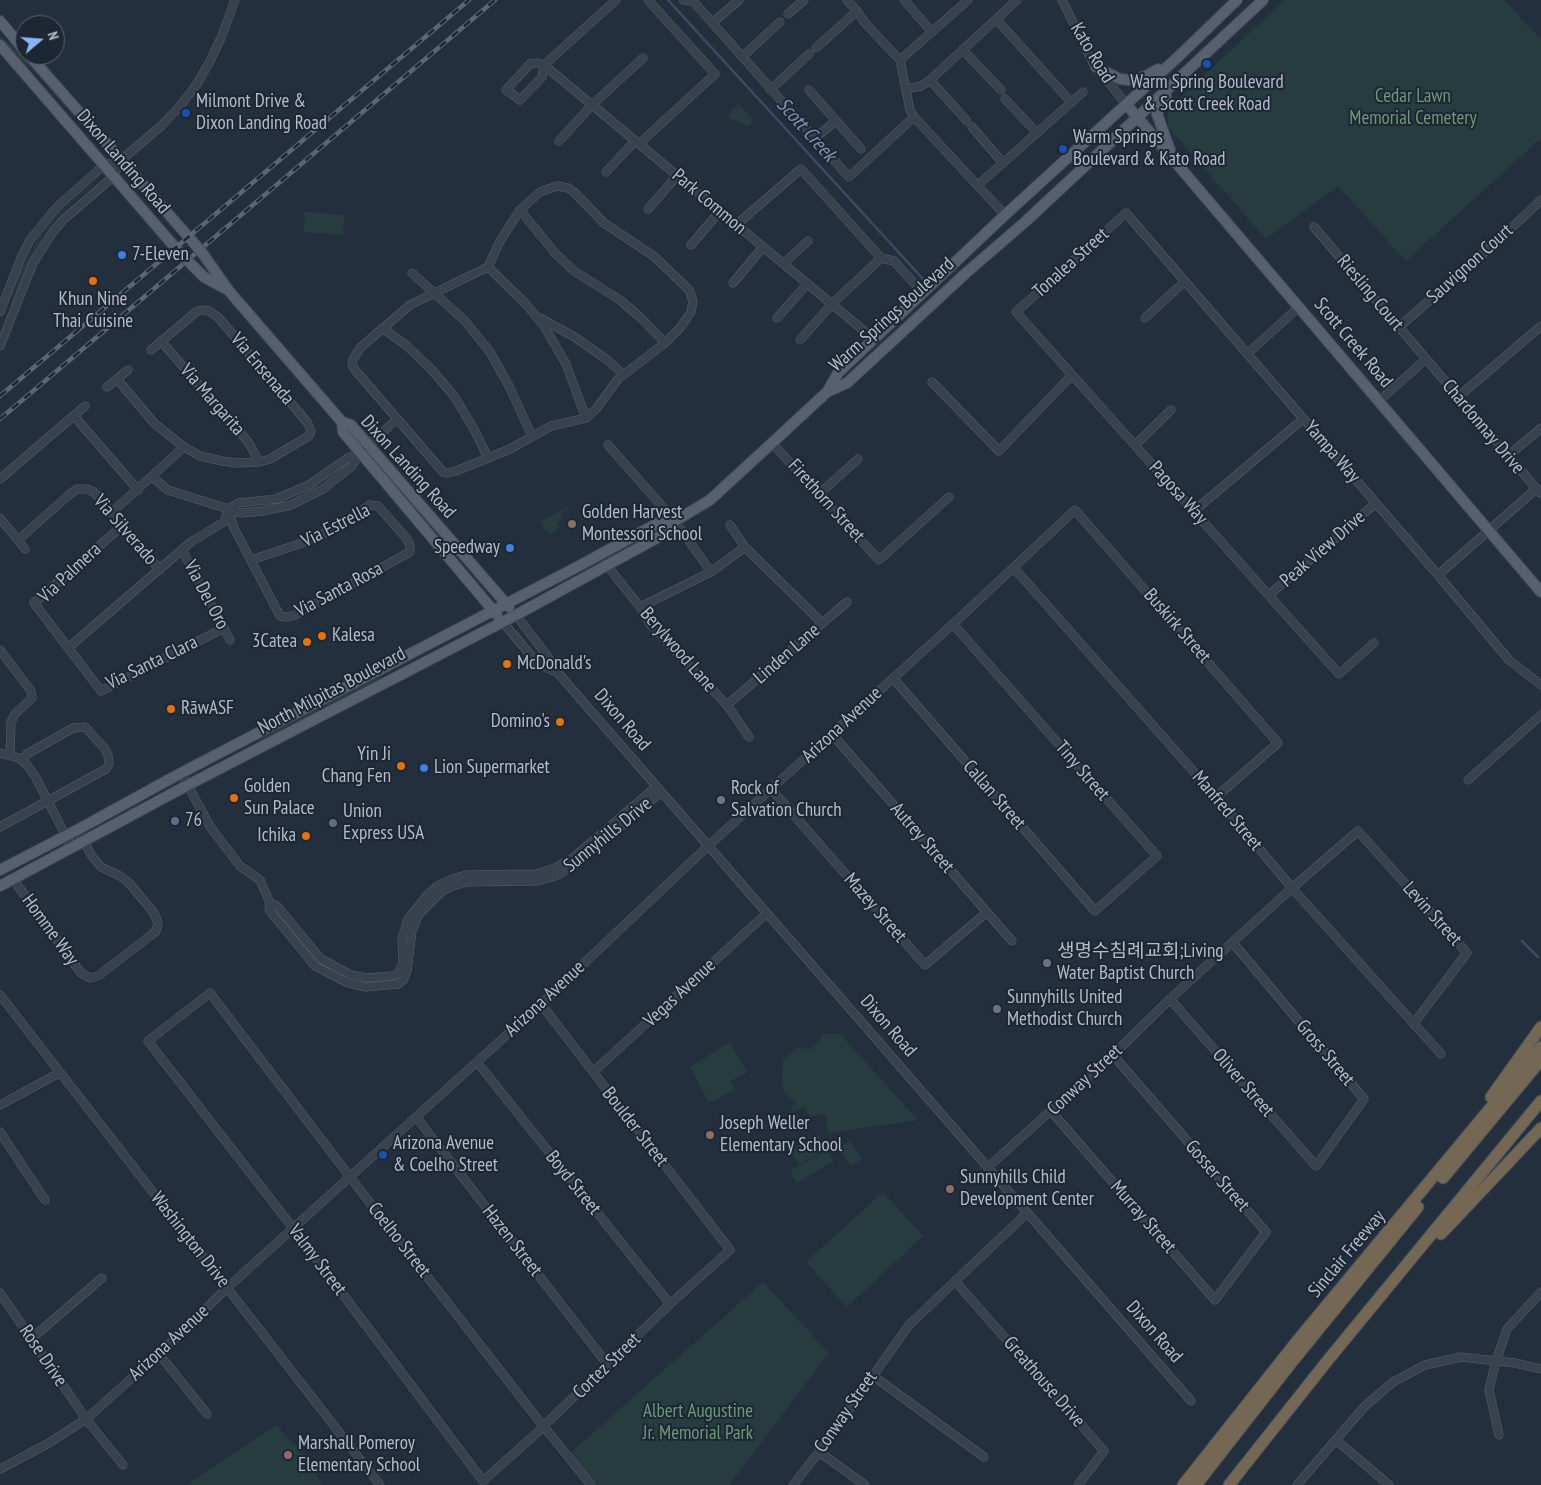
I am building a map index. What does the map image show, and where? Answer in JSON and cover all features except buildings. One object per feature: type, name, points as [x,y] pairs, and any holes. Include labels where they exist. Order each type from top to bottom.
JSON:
[{"type":"highway","points":[[1425,1187],[1541,1027]]},
{"type":"highway","name":"Sinclair Freeway","points":[[1183,1485],[1297,1341],[1541,1047]]},
{"type":"highway","points":[[1196,1485],[1292,1362],[1541,1060]]},
{"type":"highway","points":[[1230,1485],[1328,1360],[1541,1101]]},
{"type":"highway","points":[[1416,1254],[1439,1236],[1541,1128]]},
{"type":"main road","name":"Warm Springs Boulevard","points":[[827,392],[838,373],[1005,215],[1178,57],[1236,0]]},
{"type":"main road","name":"Warm Springs Boulevard","points":[[827,392],[847,383],[969,270],[1025,222],[1263,0]]},
{"type":"main road","points":[[0,22],[15,39]]},
{"type":"main road","name":"Dixon Landing Road","points":[[0,45],[113,178],[180,253],[204,277],[229,291]]},
{"type":"main road","points":[[1096,67],[1120,79],[1129,80],[1144,78],[1178,57]]},
{"type":"main road","name":"Dixon Landing Road","points":[[38,65],[193,242],[229,291],[342,422],[351,425],[506,604]]},
{"type":"main road","points":[[1174,160],[1157,114],[1175,82]]},
{"type":"main road","name":"Scott Creek Road","points":[[1126,104],[1541,592]]},
{"type":"main road","points":[[969,270],[975,258],[1010,225],[1011,222],[1005,215]]},
{"type":"main road","points":[[840,386],[842,380],[874,349],[874,339],[884,337],[896,330],[941,288],[954,284]]},
{"type":"main road","name":"North Milpitas Boulevard","points":[[0,886],[516,615],[606,564],[664,534],[675,521],[710,500],[827,392]]},
{"type":"main road","name":"Dixon Landing Road","points":[[342,422],[343,432],[502,621]]},
{"type":"main road","name":"North Milpitas Boulevard","points":[[0,870],[658,522],[675,521]]},
{"type":"main road","name":"Dixon Road","points":[[506,604],[516,615]]},
{"type":"street","points":[[0,312],[30,240],[57,207],[103,166],[121,160],[161,126],[197,84],[221,38],[235,0]]},
{"type":"street","points":[[544,66],[530,64],[506,90],[520,100],[542,77],[544,66],[616,0]]},
{"type":"street","points":[[606,172],[637,142],[715,74],[648,0]]},
{"type":"street","points":[[683,0],[693,0],[770,90],[849,177],[914,117]]},
{"type":"street","points":[[712,23],[739,0]]},
{"type":"street","points":[[788,14],[804,0]]},
{"type":"street","points":[[847,0],[865,23],[900,60],[910,110],[914,117],[1005,215]]},
{"type":"street","points":[[904,0],[932,32]]},
{"type":"street","points":[[906,89],[921,86],[930,80],[1017,0]]},
{"type":"street","name":"Kato Road","points":[[1062,0],[1096,67],[1126,104]]},
{"type":"street","points":[[900,60],[966,1]]},
{"type":"street","points":[[816,48],[857,11]]},
{"type":"street","points":[[996,19],[1070,102]]},
{"type":"street","points":[[742,57],[780,22]]},
{"type":"street","points":[[963,50],[1001,90]]},
{"type":"street","points":[[770,90],[809,54]]},
{"type":"street","points":[[559,141],[592,105],[643,58]]},
{"type":"street","name":"Park Common","points":[[544,66],[874,339]]},
{"type":"street","points":[[930,80],[1003,163]]},
{"type":"street","points":[[809,90],[861,149]]},
{"type":"street","points":[[978,185],[1083,92]]},
{"type":"street","points":[[1005,99],[1036,133]]},
{"type":"street","points":[[815,138],[836,120]]},
{"type":"street","points":[[0,346],[33,263],[52,233],[64,219],[113,178],[121,160]]},
{"type":"street","points":[[736,225],[801,169],[881,258],[894,261],[923,293]]},
{"type":"street","points":[[648,209],[677,176]]},
{"type":"street","points":[[558,186],[568,188],[604,223],[655,257],[689,290],[693,301],[691,312],[680,328],[665,343],[623,374],[611,387],[596,409],[586,418],[551,426],[510,448],[456,472],[443,472],[355,370],[352,365],[353,359],[361,347],[410,306],[488,267],[500,241],[520,210],[535,195],[545,189],[558,186]]},
{"type":"street","name":"Sauvignon Court","points":[[1399,327],[1503,236],[1541,200]]},
{"type":"street","points":[[520,210],[555,253],[574,271],[620,300],[665,343]]},
{"type":"street","points":[[691,245],[720,212]]},
{"type":"street","name":"Yampa Way","points":[[1126,213],[1438,575],[1508,660],[1541,685]]},
{"type":"street","name":"Tonalea Street","points":[[1016,312],[1126,213]]},
{"type":"street","name":"Riesling Court","points":[[1314,227],[1426,359]]},
{"type":"street","points":[[783,264],[808,241]]},
{"type":"street","points":[[732,283],[763,247]]},
{"type":"street","points":[[800,340],[832,304],[881,258]]},
{"type":"street","points":[[488,267],[525,303],[544,326],[566,364],[586,418]]},
{"type":"street","points":[[412,273],[465,321],[490,352],[510,388],[532,436]]},
{"type":"street","points":[[1145,318],[1185,281]]},
{"type":"street","points":[[776,318],[807,284]]},
{"type":"street","points":[[1248,354],[1299,308]]},
{"type":"street","name":"Via Ensenada","points":[[162,342],[196,312],[202,310],[209,311],[218,316],[307,422],[311,431],[309,436],[270,459],[259,462]]},
{"type":"street","name":"Pagosa Way","points":[[1016,312],[1340,674],[1374,643]]},
{"type":"street","points":[[536,316],[573,336],[606,359],[623,374]]},
{"type":"street","points":[[1458,397],[1541,326]]},
{"type":"street","points":[[382,328],[406,345],[431,369],[454,396],[474,429],[488,458]]},
{"type":"street","points":[[151,350],[162,342]]},
{"type":"street","name":"Via Margarita","points":[[162,342],[249,443],[259,462]]},
{"type":"street","points":[[1379,400],[1426,359]]},
{"type":"street","name":"Chardonnay Drive","points":[[1426,359],[1539,492]]},
{"type":"street","points":[[107,387],[128,370]]},
{"type":"street","points":[[932,382],[999,452],[1072,375]]},
{"type":"street","points":[[117,379],[154,423],[184,447],[200,456],[222,461],[237,463],[259,462]]},
{"type":"street","points":[[0,478],[85,406]]},
{"type":"street","points":[[1135,446],[1171,410]]},
{"type":"street","name":"Via Silverado","points":[[74,416],[138,490]]},
{"type":"street","points":[[1194,511],[1303,418]]},
{"type":"street","points":[[68,648],[199,536],[224,522],[229,508],[239,503],[268,500],[295,492],[309,485],[348,458],[360,453],[397,419]]},
{"type":"street","points":[[1508,456],[1541,428]]},
{"type":"street","name":"Firethorn Street","points":[[772,443],[879,560],[948,496]]},
{"type":"street","points":[[608,445],[675,521],[711,572]]},
{"type":"street","points":[[111,513],[152,478],[184,447]]},
{"type":"street","points":[[152,478],[168,490],[241,513],[278,509],[292,505],[323,489],[352,466],[360,453]]},
{"type":"street","points":[[819,494],[858,459]]},
{"type":"street","name":"Via Silverado","points":[[18,540],[77,489],[86,489],[94,492],[160,570]]},
{"type":"street","points":[[1438,575],[1488,531],[1539,492]]},
{"type":"street","name":"Peak View Drive","points":[[1269,595],[1376,503]]},
{"type":"street","name":"Via Estrella","points":[[251,560],[314,539],[355,516],[369,505],[378,506],[407,539]]},
{"type":"street","name":"Via Santa Rosa","points":[[229,508],[233,526],[280,616],[288,617],[295,615],[410,552],[407,539]]},
{"type":"street","name":"Arizona Avenue","points":[[0,1469],[49,1443],[86,1419],[159,1354],[293,1228],[541,1004],[708,846],[772,790],[1075,510]]},
{"type":"street","name":"Buskirk Street","points":[[1075,510],[1278,743],[1216,797]]},
{"type":"street","points":[[0,518],[25,549]]},
{"type":"street","points":[[730,525],[745,547],[822,623]]},
{"type":"street","name":"Via Palmera","points":[[68,648],[34,603],[122,526]]},
{"type":"street","points":[[640,607],[711,572],[745,547]]},
{"type":"street","name":"Via Del Oro","points":[[182,550],[230,640]]},
{"type":"street","name":"Berylwood Lane","points":[[606,564],[640,607],[650,624],[727,705],[750,737]]},
{"type":"street","name":"Manfred Street","points":[[1014,568],[1216,797],[1292,888],[1441,1054]]},
{"type":"street","name":"Linden Lane","points":[[727,705],[847,602]]},
{"type":"street","name":"Dixon Road","points":[[516,615],[558,673],[1191,1402]]},
{"type":"street","name":"Dixon Road","points":[[502,621],[538,664],[558,673]]},
{"type":"street","name":"Tiny Street","points":[[953,624],[1156,856],[1095,911]]},
{"type":"street","name":"Via Santa Clara","points":[[68,648],[101,691],[224,628]]},
{"type":"street","points":[[0,650],[31,691],[32,698],[15,714],[11,722],[10,755]]},
{"type":"street","points":[[0,664],[7,658]]},
{"type":"street","name":"Callan Street","points":[[892,678],[1095,911]]},
{"type":"street","points":[[1468,780],[1541,716]]},
{"type":"street","points":[[0,827],[106,770],[109,764],[108,756],[104,750],[85,727],[79,726],[27,754],[22,760]]},
{"type":"street","name":"Autrey Street","points":[[832,734],[1012,941]]},
{"type":"street","points":[[0,753],[22,760],[35,776],[72,848]]},
{"type":"street","name":"Sunnyhills Drive","points":[[182,773],[211,828],[240,866],[260,880],[270,903],[269,910],[315,966],[352,984],[366,987],[398,984],[404,979],[407,971],[412,931],[419,914],[441,892],[467,882],[538,881],[558,874],[576,864],[659,789]]},
{"type":"street","name":"Mazey Street","points":[[772,790],[925,965],[987,912]]},
{"type":"street","points":[[77,830],[84,842]]},
{"type":"street","name":"Conway Street","points":[[988,1167],[1113,1055],[1292,888],[1358,831]]},
{"type":"street","name":"Levin Street","points":[[1358,831],[1467,953],[1414,1023]]},
{"type":"street","name":"Homme Way","points":[[13,880],[82,973],[90,978],[98,976],[156,931],[158,922],[154,913],[129,883],[120,876],[101,867],[84,842]]},
{"type":"street","name":"Vegas Avenue","points":[[593,1072],[767,913]]},
{"type":"street","name":"Gross Street","points":[[1233,943],[1364,1099],[1316,1166]]},
{"type":"street","name":"Valmy Street","points":[[210,993],[148,1041],[293,1228],[483,1480]]},
{"type":"street","name":"Coelho Street","points":[[210,993],[350,1177],[591,1485]]},
{"type":"street","name":"Washington Drive","points":[[0,996],[380,1485]]},
{"type":"street","name":"Oliver Street","points":[[1170,1000],[1316,1166]]},
{"type":"street","name":"Boulder Street","points":[[541,1004],[730,1250]]},
{"type":"street","name":"Gosser Street","points":[[1113,1055],[1266,1232],[1215,1300]]},
{"type":"street","name":"Boyd Street","points":[[477,1062],[670,1304]]},
{"type":"street","points":[[0,1105],[59,1073]]},
{"type":"street","name":"Murray Street","points":[[1051,1111],[1215,1300]]},
{"type":"street","name":"Hazen Street","points":[[416,1117],[608,1365]]},
{"type":"street","points":[[0,1132],[45,1200]]},
{"type":"street","name":"Conway Street","points":[[793,1485],[819,1452],[909,1325],[1028,1213]]},
{"type":"street","name":"Cortez Street","points":[[483,1480],[730,1250]]},
{"type":"street","points":[[31,1339],[102,1278]]},
{"type":"street","name":"Greathouse Drive","points":[[955,1280],[1104,1450],[1078,1485]]},
{"type":"street","name":"Rose Drive","points":[[0,1292],[86,1419],[123,1464]]},
{"type":"street","points":[[1499,1435],[1489,1390],[1496,1360],[1507,1329],[1541,1292]]},
{"type":"street","points":[[159,1354],[207,1414]]},
{"type":"street","points":[[1297,1485],[1365,1406],[1392,1382],[1425,1365],[1461,1357],[1496,1360],[1541,1369]]},
{"type":"street","points":[[872,1375],[984,1457]]},
{"type":"street","points":[[1336,1440],[1389,1485]]},
{"type":"street","points":[[819,1452],[865,1485]]},
{"type":"green space","name":"Cedar Lawn Memorial Cemetery","points":[[1285,0],[1505,0],[1541,40],[1541,138],[1406,261],[1338,186],[1266,239],[1168,127],[1168,109]]},
{"type":"green space","points":[[0,36],[15,47],[15,56],[0,39]]},
{"type":"green space","points":[[26,65],[31,65],[105,152],[32,69]]},
{"type":"green space","points":[[739,104],[754,121],[747,127],[743,123],[728,118],[730,111]]},
{"type":"green space","points":[[96,180],[62,212],[42,236],[11,309],[20,272],[40,236],[59,213]]},
{"type":"green space","points":[[305,212],[344,215],[343,235],[304,232]]},
{"type":"green space","points":[[572,505],[561,514],[563,518],[557,523],[560,527],[550,536],[539,522]]},
{"type":"green space","points":[[487,619],[389,672],[365,688],[251,747],[267,734]]},
{"type":"green space","points":[[824,1034],[840,1034],[918,1120],[829,1133],[825,1114],[810,1117],[804,1106],[793,1112],[790,1109],[796,1102],[785,1094],[782,1086],[783,1060],[796,1048],[812,1049]]},
{"type":"green space","points":[[730,1042],[747,1072],[731,1081],[735,1089],[709,1103],[690,1067]]},
{"type":"green space","points":[[818,1134],[826,1149],[799,1165],[790,1150]]},
{"type":"green space","points":[[850,1141],[862,1158],[851,1167],[838,1149]]},
{"type":"green space","points":[[827,1150],[834,1161],[797,1183],[790,1171]]},
{"type":"green space","points":[[883,1192],[923,1236],[847,1307],[806,1262]]},
{"type":"green space","name":"Albert Augustine Jr. Memorial Park","points":[[763,1282],[829,1353],[729,1485],[591,1485],[567,1456]]},
{"type":"green space","points":[[276,1425],[307,1459],[322,1485],[186,1485]]},
{"type":"waterway","name":"Scott Creek","points":[[668,0],[923,279]]},
{"type":"waterway","name":"Scott Creek","points":[[1522,941],[1538,957]]},
{"type":"railway","points":[[0,396],[469,0]]},
{"type":"railway","points":[[0,419],[495,0]]},
{"type":"place","name":"Warm Spring Boulevard & Scott Creek Road","points":[[1207,64]]},
{"type":"place","name":"Milmont Drive & Dixon Landing Road","points":[[186,113]]},
{"type":"place","name":"Warm Springs Boulevard & Kato Road","points":[[1063,149]]},
{"type":"place","name":"7-Eleven","points":[[122,255]]},
{"type":"place","name":"Khun Nine Thai Cuisine","points":[[93,281]]},
{"type":"place","name":"Golden Harvest Montessori School","points":[[572,524]]},
{"type":"place","name":"Speedway","points":[[510,548]]},
{"type":"place","name":"Kalesa","points":[[322,636]]},
{"type":"place","name":"3Catea","points":[[307,642]]},
{"type":"place","name":"McDonald's","points":[[507,664]]},
{"type":"place","name":"RāwASF","points":[[171,709]]},
{"type":"place","name":"Domino's","points":[[560,722]]},
{"type":"place","name":"Yin Ji Chang Fen","points":[[401,766]]},
{"type":"place","name":"Lion Supermarket","points":[[424,768]]},
{"type":"place","name":"Golden Sun Palace","points":[[234,798]]},
{"type":"place","name":"Rock of Salvation Church","points":[[721,800]]},
{"type":"place","name":"76","points":[[175,821]]},
{"type":"place","name":"Union Express USA","points":[[333,823]]},
{"type":"place","name":"Ichika","points":[[306,836]]},
{"type":"place","name":"생명수침례교회;Living Water Baptist Church","points":[[1047,963]]},
{"type":"place","name":"Sunnyhills United Methodist Church","points":[[997,1009]]},
{"type":"place","name":"Joseph Weller Elementary School","points":[[710,1135]]},
{"type":"place","name":"Arizona Avenue & Coelho Street","points":[[383,1155]]},
{"type":"place","name":"Sunnyhills Child Development Center","points":[[950,1189]]},
{"type":"place","name":"Marshall Pomeroy Elementary School","points":[[288,1455]]}]
